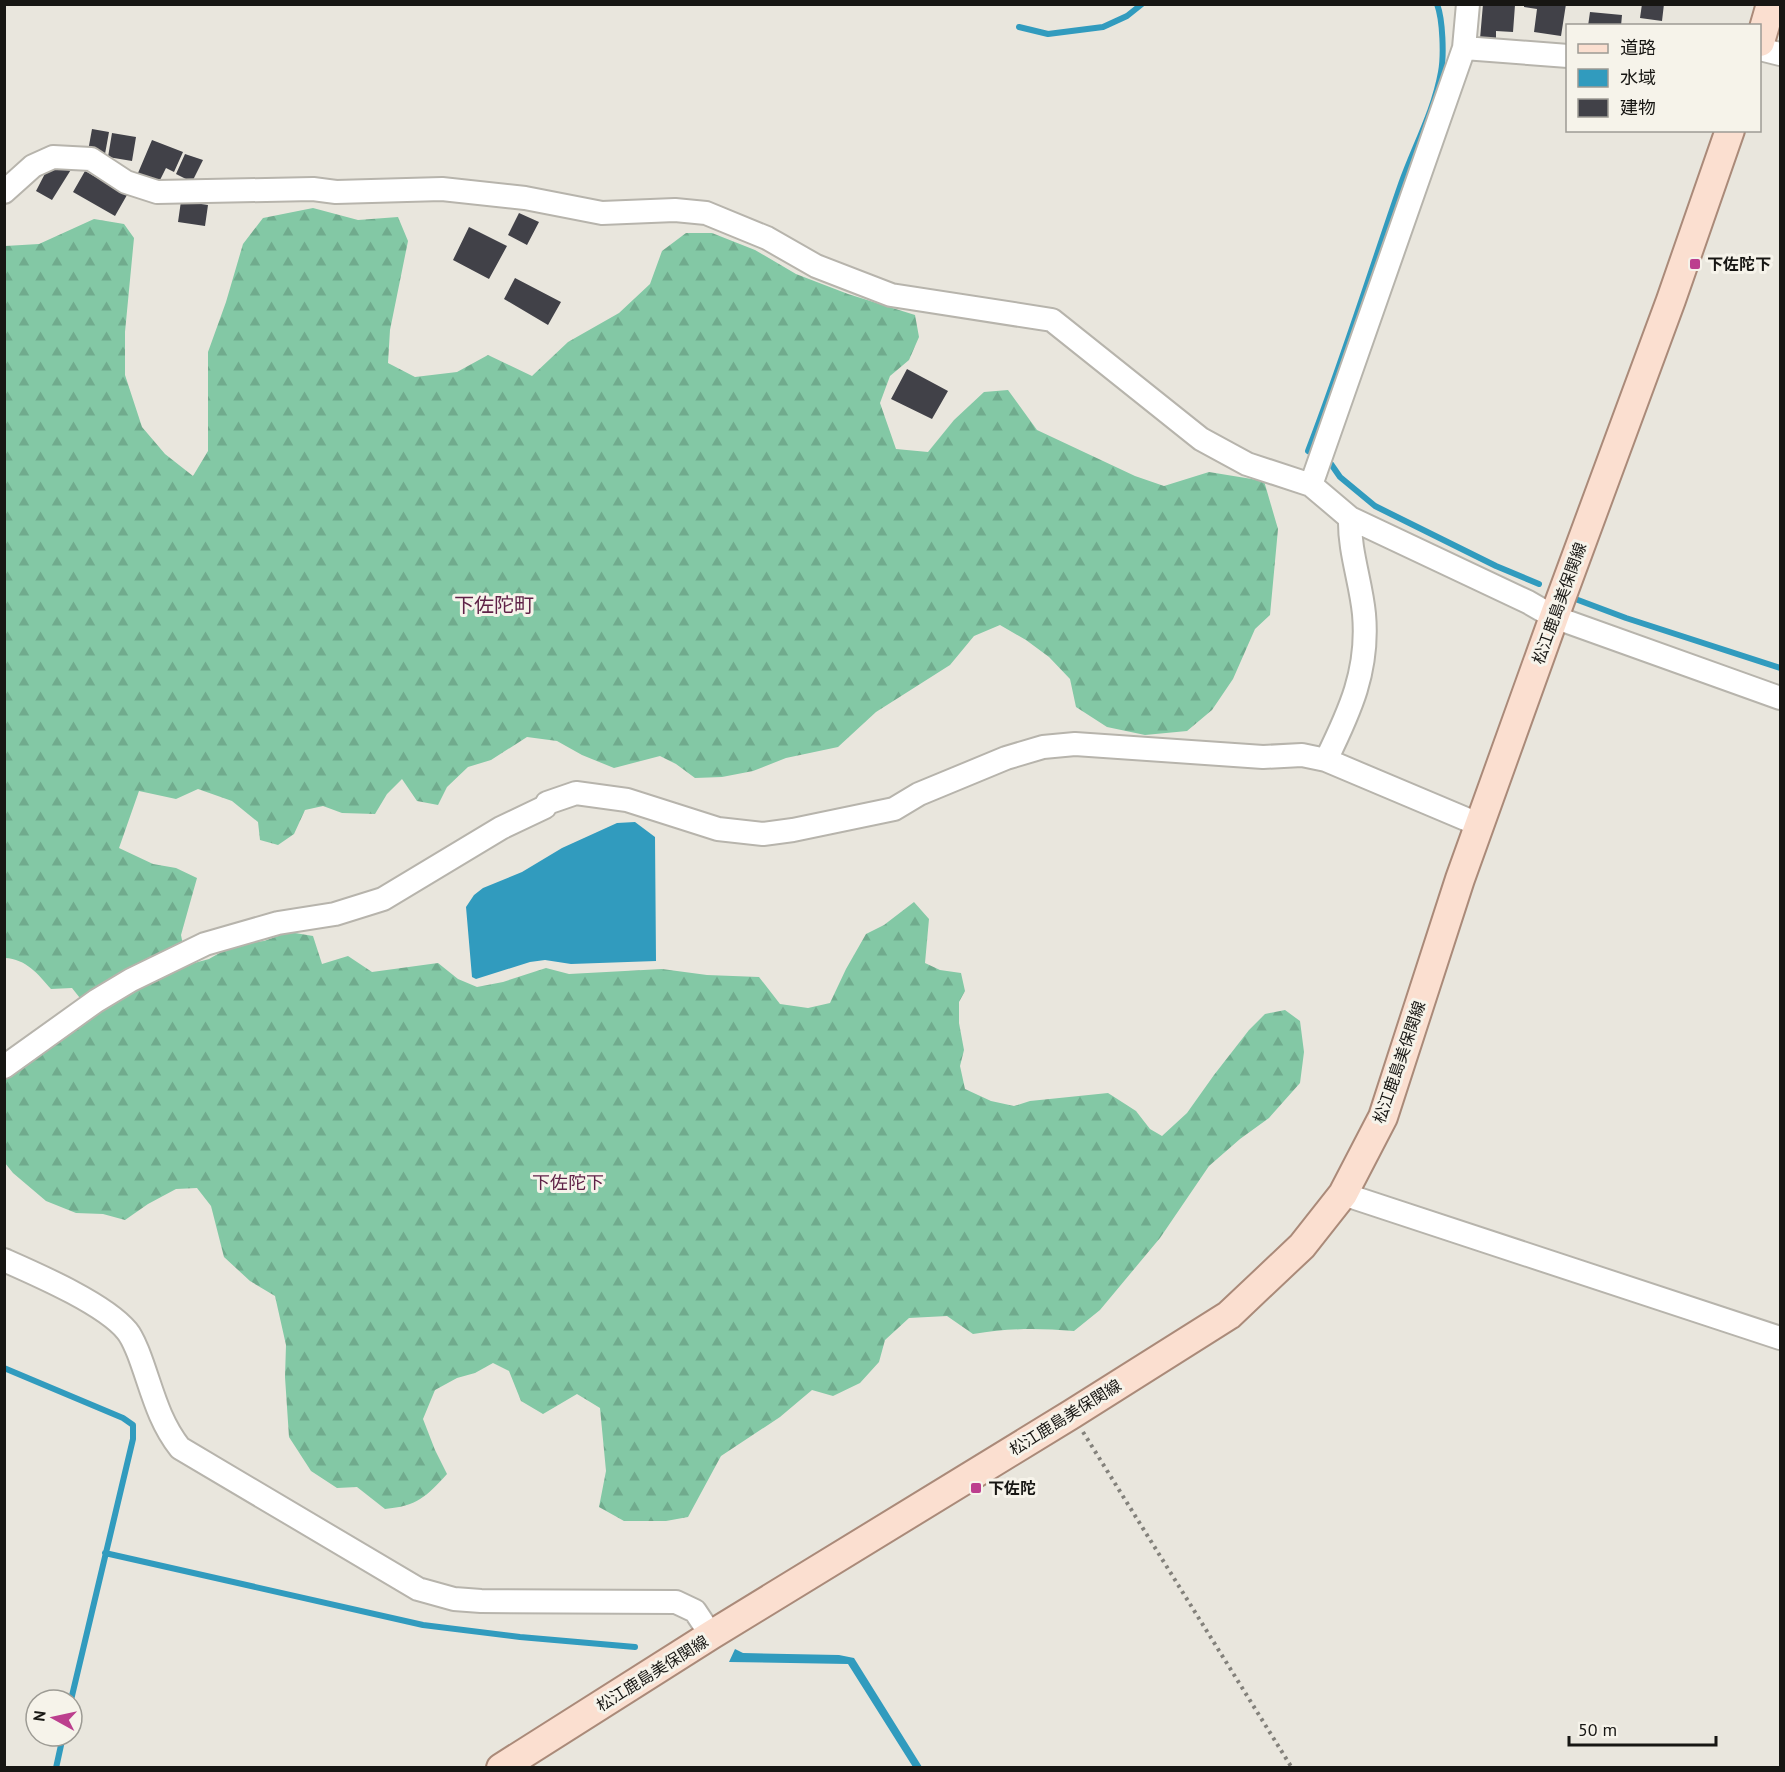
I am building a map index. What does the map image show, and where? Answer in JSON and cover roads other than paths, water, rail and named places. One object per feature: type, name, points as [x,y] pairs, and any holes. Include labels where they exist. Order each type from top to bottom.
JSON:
[{"type":"main road","points":[[1761,39],[1771,4]]},
{"type":"main road","name":"松江鹿島美保関線","points":[[501,1767],[1229,1315],[1302,1246],[1343,1194],[1383,1117],[1460,879],[1671,300],[1729,132]]},
{"type":"street","points":[[1311,485],[1464,48],[1468,4]]},
{"type":"street","points":[[1464,48],[1566,56]]},
{"type":"street","points":[[1761,49],[1780,54]]},
{"type":"street","points":[[4,192],[33,166],[53,157],[91,159],[126,182],[157,192],[314,189],[336,192],[442,189],[525,198],[602,213],[675,210],[706,213],[767,238],[816,266],[891,295],[1052,320],[1201,440],[1247,464],[1311,485],[1350,518],[1528,602],[1554,617],[1780,698]]},
{"type":"street","points":[[1326,760],[1357,691],[1365,656],[1364,614],[1349,536],[1350,518]]},
{"type":"street","points":[[4,1066],[131,980],[205,944],[278,923],[335,914],[383,899],[501,828],[545,807],[547,803],[576,793],[627,800],[718,829],[763,834],[894,809],[919,794],[1006,758],[1043,747],[1075,744],[1263,758],[1302,755],[1326,760],[1480,825]]},
{"type":"street","points":[[1343,1194],[1780,1338]]},
{"type":"street","points":[[4,1260],[89,1303],[112,1317],[128,1332],[138,1350],[161,1418],[170,1436],[180,1448],[418,1588],[454,1599],[481,1601],[676,1602],[695,1611],[711,1635]]},
{"type":"water","points":[[635,822],[655,837],[656,961],[571,964],[545,960],[530,962],[476,979],[472,977],[466,907],[474,895],[483,888],[522,872],[562,848],[617,823]]},
{"type":"water","points":[[735,1649],[743,1653],[839,1655],[854,1658],[922,1767],[913,1767],[848,1664],[729,1662]]},
{"type":"waterway","points":[[1019,27],[1048,34],[1103,27],[1127,16],[1142,4]]},
{"type":"waterway","points":[[1316,456],[1308,451],[1401,184],[1429,115],[1438,86],[1443,48],[1441,19],[1437,4]]},
{"type":"waterway","points":[[1325,461],[1331,464],[1340,477],[1375,506],[1496,566],[1539,584]]},
{"type":"waterway","points":[[1570,597],[1626,618],[1780,668]]},
{"type":"waterway","points":[[4,1368],[123,1418],[133,1425],[133,1439],[74,1688]]},
{"type":"waterway","points":[[105,1553],[423,1625],[520,1637],[635,1647]]},
{"type":"waterway","points":[[56,1768],[60,1748]]},
{"type":"place","name":"下佐陀下","points":[[1695,264]]},
{"type":"place","name":"下佐陀","points":[[976,1488]]},
{"type":"district","name":"下佐陀町","points":[[494,605]]},
{"type":"district","name":"下佐陀下","points":[[568,1182]]}]
